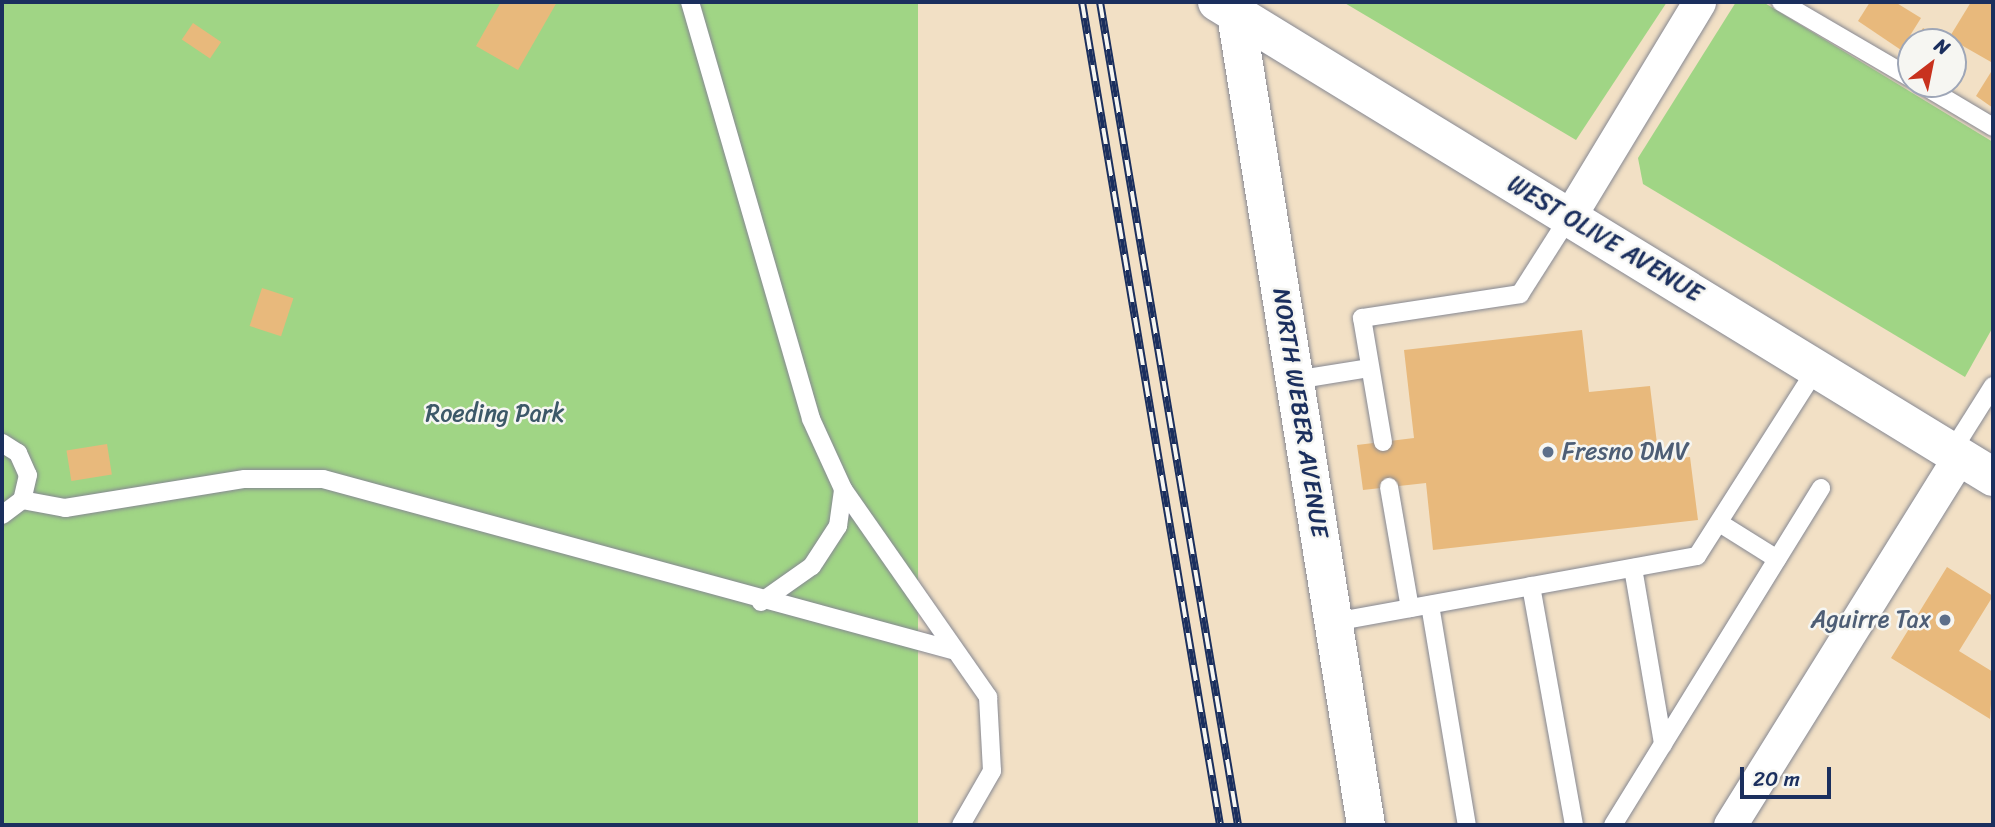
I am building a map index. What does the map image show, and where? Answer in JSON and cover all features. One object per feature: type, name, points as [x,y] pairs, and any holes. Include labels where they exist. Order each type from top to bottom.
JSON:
[{"type":"main road","name":"WEST OLIVE AVENUE","points":[[1229,6],[1993,477]]},
{"type":"main road","name":"NORTH WEBER AVENUE","points":[[1229,6],[1295,380],[1366,825]]},
{"type":"street","points":[[1569,218],[1699,2]]},
{"type":"street","points":[[1730,825],[1956,454]]},
{"type":"lane","points":[[690,2],[803,394],[843,489],[952,650],[988,697],[995,736],[992,771],[961,825]]},
{"type":"lane","points":[[1781,2],[1897,70]]},
{"type":"lane","points":[[1944,98],[1993,127]]},
{"type":"lane","points":[[1383,442],[1362,318],[1520,294],[1569,218]]},
{"type":"lane","points":[[1295,380],[1370,368]]},
{"type":"lane","points":[[1334,622],[1697,556],[1721,524],[1816,369]]},
{"type":"lane","points":[[1956,454],[1993,386]]},
{"type":"lane","points":[[2,443],[25,463],[22,500]]},
{"type":"lane","points":[[2,515],[22,500],[65,508],[245,479],[323,480],[761,602],[952,650]]},
{"type":"lane","points":[[1389,487],[1410,608]]},
{"type":"lane","points":[[1613,825],[1821,488]]},
{"type":"lane","points":[[761,602],[813,566],[838,526],[843,489]]},
{"type":"lane","points":[[1721,524],[1777,559]]},
{"type":"lane","points":[[1633,568],[1663,744]]},
{"type":"lane","points":[[1531,586],[1574,825]]},
{"type":"lane","points":[[1430,605],[1467,825]]},
{"type":"green space","name":"Roeding Park","points":[[2,2],[918,2],[918,825],[2,825]]},
{"type":"green space","points":[[1343,2],[1667,2],[1576,140]]},
{"type":"green space","points":[[1736,2],[1763,2],[1897,84],[1897,98],[1921,98],[1993,142],[1993,327],[1965,377],[1643,184],[1638,158]]},
{"type":"building","points":[[501,2],[557,2],[518,70],[476,46]]},
{"type":"building","points":[[1870,2],[1895,2],[1921,18],[1915,28],[1897,28],[1897,47],[1858,21]]},
{"type":"building","points":[[1971,2],[1993,2],[1991,62],[1967,48],[1967,28],[1955,28]]},
{"type":"building","points":[[193,23],[221,42],[210,59],[182,40]]},
{"type":"building","points":[[1991,72],[1993,73],[1993,108],[1976,96]]},
{"type":"building","points":[[262,288],[293,298],[281,336],[250,326]]},
{"type":"building","points":[[1582,330],[1589,392],[1650,386],[1659,460],[1690,457],[1698,520],[1433,550],[1426,483],[1363,490],[1357,445],[1414,438],[1404,350]]},
{"type":"building","points":[[107,444],[112,475],[71,481],[67,450]]},
{"type":"building","points":[[1947,567],[1993,596],[1959,651],[1993,672],[1990,719],[1891,658]]},
{"type":"railway","points":[[1082,2],[1220,825]]},
{"type":"railway","points":[[1100,2],[1238,825]]},
{"type":"place","name":"Fresno DMV","points":[[1548,452]]},
{"type":"place","name":"Aguirre Tax","points":[[1945,620]]}]
